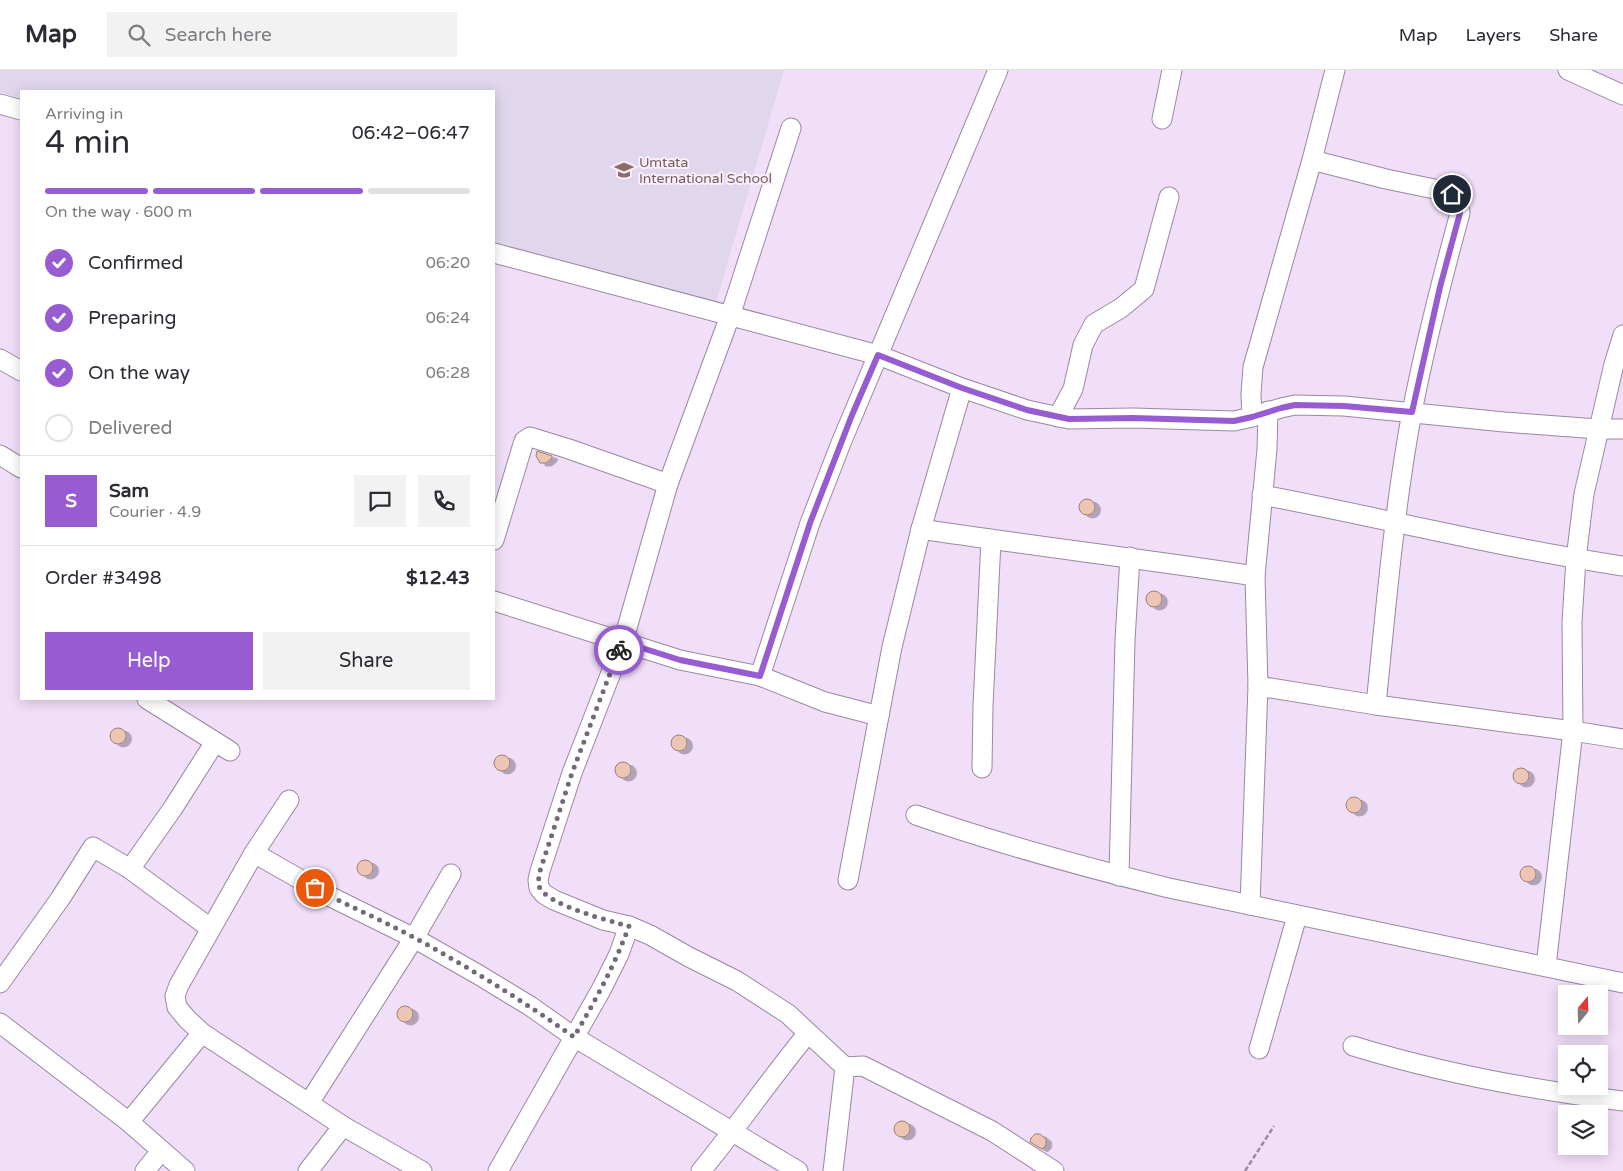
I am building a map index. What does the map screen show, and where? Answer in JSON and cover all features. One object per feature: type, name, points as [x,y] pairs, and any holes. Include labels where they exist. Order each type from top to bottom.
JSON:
[{"type":"street","points":[[760,676],[810,523],[854,411],[998,70]]},
{"type":"street","points":[[1162,120],[1172,70]]},
{"type":"street","points":[[1250,905],[1258,686],[1255,576],[1267,449],[1260,414],[1250,394],[1253,367],[1312,160],[1334,70]]},
{"type":"street","points":[[1568,70],[1623,95]]},
{"type":"street","points":[[0,104],[20,110]]},
{"type":"street","points":[[791,128],[730,316],[668,484],[623,642],[572,773],[540,871],[539,888],[544,894],[554,900],[603,920],[629,926],[650,935],[737,981],[788,1014],[845,1067],[863,1066],[992,1131],[1054,1171]]},
{"type":"street","points":[[1312,160],[1386,179],[1444,191],[1457,199],[1460,213],[1440,287],[1412,412],[1395,523],[1376,705]]},
{"type":"street","points":[[1058,417],[1073,388],[1083,344],[1094,324],[1121,308],[1144,289],[1169,197]]},
{"type":"street","points":[[495,253],[878,355],[962,388],[1027,410],[1069,419],[1133,418],[1234,421],[1295,405],[1344,406],[1504,422],[1623,430]]},
{"type":"street","points":[[1546,966],[1573,730],[1572,622],[1576,559],[1584,494],[1598,429],[1623,335]]},
{"type":"street","points":[[0,359],[20,371]]},
{"type":"street","points":[[848,880],[892,647],[921,529],[962,388]]},
{"type":"street","points":[[495,537],[521,448],[524,441],[530,437],[668,484]]},
{"type":"street","points":[[0,454],[20,467]]},
{"type":"street","points":[[1262,495],[1576,559],[1623,566]]},
{"type":"street","points":[[921,529],[1255,576]]},
{"type":"street","points":[[982,768],[983,696],[991,540]]},
{"type":"street","points":[[1119,876],[1125,640],[1130,557]]},
{"type":"street","points":[[495,601],[680,660],[760,676],[825,702],[879,716]]},
{"type":"street","points":[[1258,686],[1376,705],[1573,730],[1623,739]]},
{"type":"street","points":[[130,869],[173,808],[222,746],[149,700]]},
{"type":"street","points":[[289,800],[254,853],[179,984],[176,996],[177,1007],[186,1019],[202,1033],[270,1080],[309,1103],[342,1126],[422,1171]]},
{"type":"street","points":[[916,815],[964,832],[1119,876],[1297,916],[1623,983]]},
{"type":"street","points":[[0,983],[60,899],[93,847],[130,869],[210,928]]},
{"type":"street","points":[[254,853],[331,896],[414,938],[530,1006],[574,1037],[798,1171]]},
{"type":"street","points":[[309,1103],[414,938],[451,874]]},
{"type":"street","points":[[1259,1049],[1297,916]]},
{"type":"street","points":[[498,1171],[605,983],[619,954],[629,926]]},
{"type":"street","points":[[0,1024],[129,1122],[185,1171]]},
{"type":"street","points":[[129,1122],[202,1033]]},
{"type":"street","points":[[700,1171],[732,1133],[787,1058],[808,1033]]},
{"type":"street","points":[[1353,1046],[1392,1058],[1492,1080],[1580,1096],[1623,1101]]},
{"type":"street","points":[[833,1171],[845,1067]]},
{"type":"street","points":[[308,1171],[342,1126]]},
{"type":"street","points":[[145,1171],[161,1151]]},
{"type":"path","points":[[1245,1171],[1274,1126]]},
{"type":"shaded area","name":"Umtata International School","points":[[0,70],[784,70],[714,309],[495,242],[495,90],[20,90],[20,99],[0,92]]},
{"type":"building","points":[[537,451],[552,456],[552,458],[546,463],[540,463],[536,456]]},
{"type":"building","points":[[1084,499],[1090,499],[1095,504],[1093,513],[1084,515],[1079,510],[1079,504]]},
{"type":"building","points":[[1151,591],[1157,591],[1162,596],[1160,605],[1151,607],[1146,602],[1146,596]]},
{"type":"building","points":[[115,728],[121,728],[126,733],[124,742],[115,744],[110,739],[110,733]]},
{"type":"building","points":[[676,735],[682,735],[687,740],[685,749],[676,751],[671,746],[671,740]]},
{"type":"building","points":[[499,755],[505,755],[510,760],[508,769],[499,771],[494,766],[494,760]]},
{"type":"building","points":[[620,762],[626,762],[631,767],[629,776],[620,778],[615,773],[615,767]]},
{"type":"building","points":[[1518,768],[1524,768],[1529,773],[1527,782],[1518,784],[1513,779],[1513,773]]},
{"type":"building","points":[[1351,797],[1357,797],[1362,802],[1360,811],[1351,813],[1346,808],[1346,802]]},
{"type":"building","points":[[362,860],[368,860],[373,865],[371,874],[362,876],[357,871],[357,865]]},
{"type":"building","points":[[1525,866],[1531,866],[1536,871],[1534,880],[1525,882],[1520,877],[1520,871]]},
{"type":"building","points":[[402,1006],[408,1006],[413,1011],[411,1020],[402,1022],[397,1017],[397,1011]]},
{"type":"building","points":[[899,1121],[905,1121],[910,1126],[908,1135],[899,1137],[894,1132],[894,1126]]},
{"type":"building","points":[[1035,1134],[1040,1134],[1046,1139],[1046,1145],[1042,1149],[1030,1142]]},
{"type":"way so far","points":[[315,888],[414,938],[463,966],[530,1006],[574,1037],[619,954],[629,926],[603,920],[554,900],[544,894],[539,888],[538,880],[572,773],[619,650]]},
{"type":"place","name":"Umtata International School","points":[[624,170]]},
{"type":"route","points":[[619,650],[623,642],[680,660],[760,676],[810,523],[852,415],[878,355],[962,388],[1027,410],[1069,419],[1133,418],[1181,421],[1234,421],[1295,405],[1344,406],[1412,412],[1440,287],[1460,213],[1457,199],[1452,194]]}]
